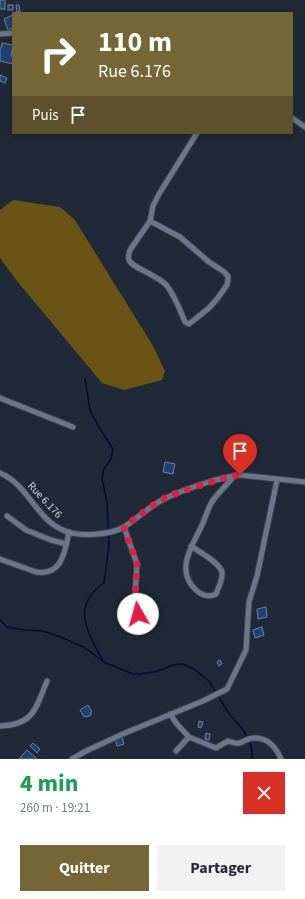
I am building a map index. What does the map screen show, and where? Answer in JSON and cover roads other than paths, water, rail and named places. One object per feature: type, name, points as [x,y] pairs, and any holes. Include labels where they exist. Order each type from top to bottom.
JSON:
[{"type":"street","points":[[0,34],[12,33]]},
{"type":"street","points":[[293,119],[305,126]]},
{"type":"street","points":[[150,221],[180,237],[228,276],[227,285],[217,299],[209,308],[189,324],[185,322],[167,285],[132,264],[129,260],[130,250],[150,221],[159,194],[196,134]]},
{"type":"street","points":[[0,398],[73,427]]},
{"type":"street","name":"Rue 6.176","points":[[0,473],[6,475],[18,485],[43,516],[56,526],[68,532],[86,534],[101,534],[124,527],[153,505],[165,498],[230,476],[305,482]]},
{"type":"street","points":[[191,546],[217,565],[222,571],[216,594],[213,596],[208,596],[194,588],[189,581],[186,563],[191,546],[213,500],[234,476]]},
{"type":"street","points":[[72,759],[102,744],[203,701],[227,689],[246,650],[249,602],[257,576],[277,480]]},
{"type":"street","points":[[7,516],[26,530],[66,544]]},
{"type":"street","points":[[124,527],[137,564],[135,596],[138,614]]},
{"type":"street","points":[[0,560],[36,572],[47,573],[51,571],[62,559],[68,532]]},
{"type":"street","points":[[0,726],[17,724],[31,715],[37,706],[47,681]]},
{"type":"street","points":[[170,714],[177,724],[190,737],[216,748],[228,742],[241,743],[253,738],[271,743],[281,759]]},
{"type":"street","points":[[176,751],[190,737]]},
{"type":"waterway","points":[[85,379],[90,410],[113,449],[111,459],[104,469],[102,479],[107,502],[109,545],[104,583],[87,601],[85,610],[85,620],[88,630],[103,661]]},
{"type":"waterway","points":[[0,620],[7,627],[43,631],[61,637],[85,648],[104,662],[133,674],[158,671],[173,665],[183,664],[194,669],[209,681],[228,712],[244,731],[247,737]]},
{"type":"waterway","points":[[249,741],[252,749],[252,759]]}]
